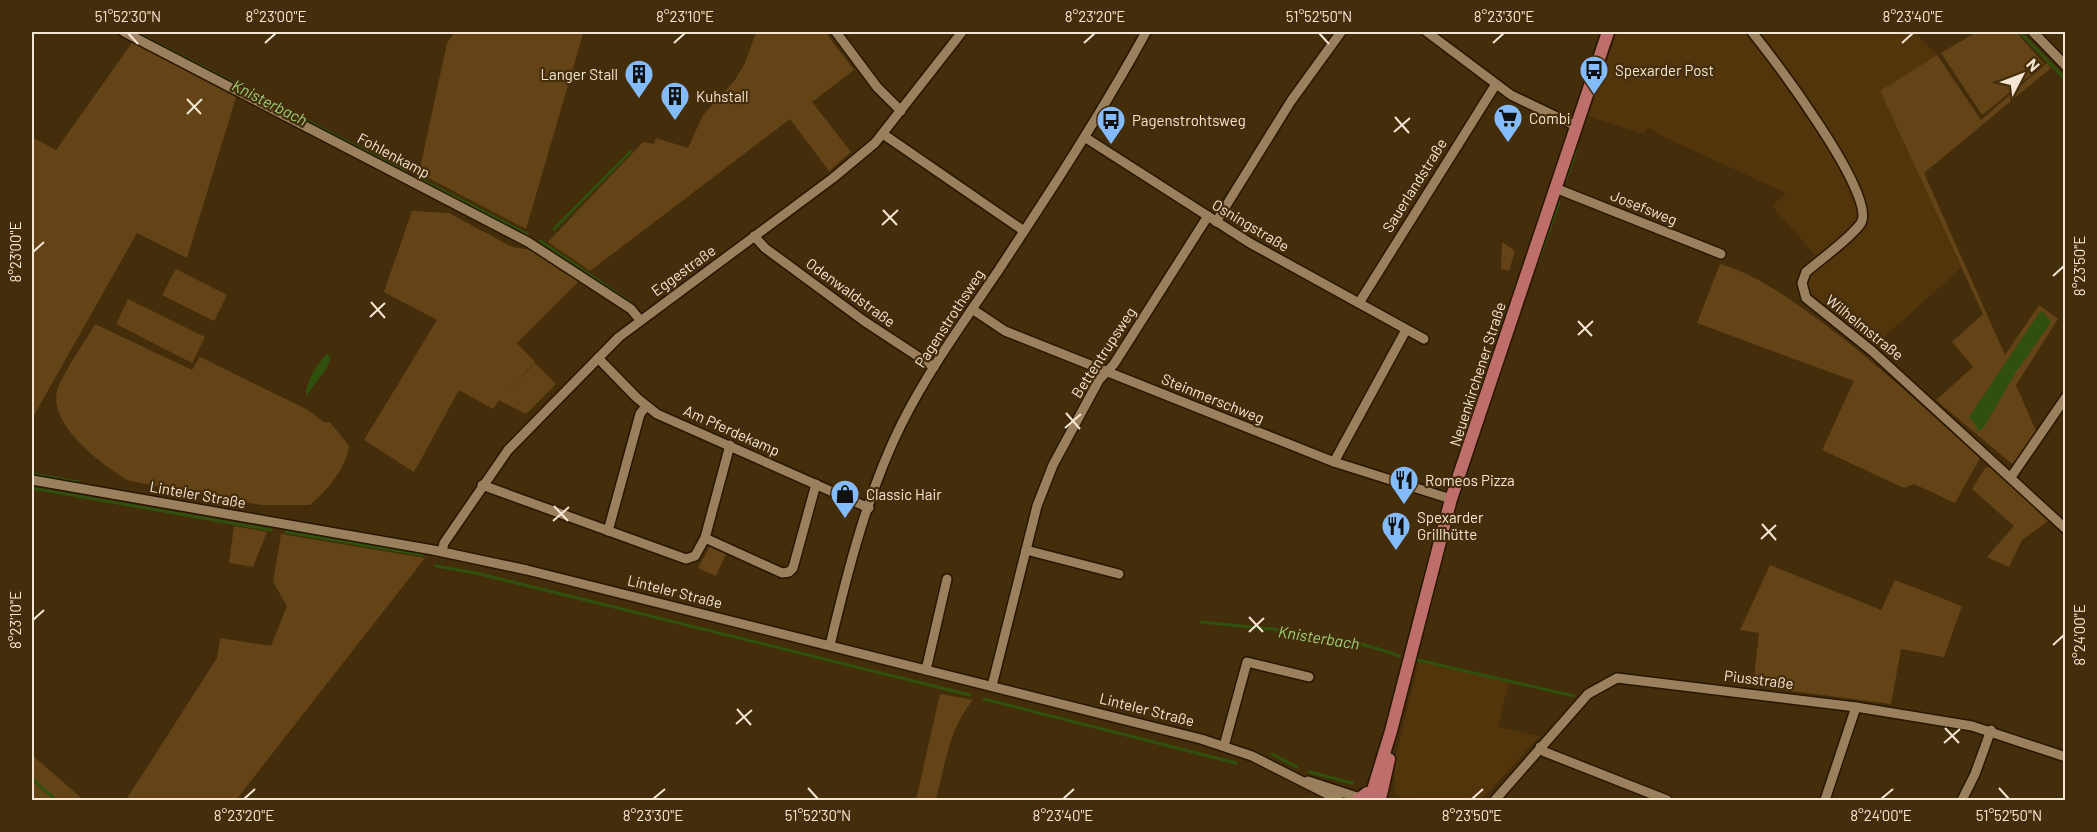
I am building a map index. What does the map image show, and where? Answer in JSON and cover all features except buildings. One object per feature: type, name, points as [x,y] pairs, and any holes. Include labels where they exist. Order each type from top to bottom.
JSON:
[{"type":"main road","name":"Neuenkirchener Straße","points":[[1380,796],[1391,731],[1450,499],[1608,32]]},
{"type":"main road","points":[[1359,799],[1380,796]]},
{"type":"street","name":"Fohlenkamp","points":[[124,32],[532,244],[631,309],[640,320]]},
{"type":"street","points":[[836,32],[877,87],[901,111]]},
{"type":"street","name":"Eggestraße","points":[[442,551],[444,543],[508,450],[598,358],[640,320],[833,178],[883,134],[962,32]]},
{"type":"street","name":"Pagenstrothsweg","points":[[830,645],[848,570],[894,440],[934,367],[1086,138],[1146,32]]},
{"type":"street","name":"Bettentrupsweg","points":[[993,686],[1037,506],[1053,465],[1099,380],[1114,364],[1291,101],[1341,32]]},
{"type":"street","points":[[1427,32],[1496,84],[1533,107],[1576,126]]},
{"type":"street","name":"Wilhelmstraße","points":[[1752,32],[1824,133],[1855,188],[1864,211],[1861,223],[1806,272],[1802,283],[1806,298],[1872,351],[2066,529]]},
{"type":"street","points":[[2034,32],[2066,66]]},
{"type":"street","name":"Sauerlandstraße","points":[[1359,303],[1496,84]]},
{"type":"street","points":[[883,134],[1024,231]]},
{"type":"street","name":"Osningstraße","points":[[1086,138],[1212,219],[1424,339]]},
{"type":"street","name":"Josefsweg","points":[[1555,188],[1721,254]]},
{"type":"street","name":"Odenwaldstraße","points":[[754,236],[765,248],[864,321],[934,367]]},
{"type":"street","name":"Steinmerschweg","points":[[972,309],[1005,331],[1107,372],[1334,462],[1450,499]]},
{"type":"street","points":[[1334,462],[1406,330]]},
{"type":"street","name":"Am Pferdekamp","points":[[598,358],[657,414],[869,508]]},
{"type":"street","points":[[2011,477],[2066,397]]},
{"type":"street","points":[[608,531],[640,414],[646,406]]},
{"type":"street","points":[[482,485],[686,559],[694,556],[705,538],[730,445]]},
{"type":"street","name":"Linteler Straße","points":[[32,480],[442,551],[830,645],[1224,746],[1300,779],[1359,799]]},
{"type":"street","points":[[705,538],[782,573],[789,572],[793,568],[816,484]]},
{"type":"street","points":[[1026,550],[1119,574]]},
{"type":"street","points":[[926,670],[947,579]]},
{"type":"street","points":[[1224,746],[1247,662],[1309,676]]},
{"type":"street","name":"Piusstraße","points":[[1495,801],[1588,694],[1617,678],[1856,707],[1991,730],[2066,757]]},
{"type":"street","points":[[1825,801],[1856,707]]},
{"type":"street","points":[[1962,801],[1975,774],[1991,730]]},
{"type":"street","points":[[1540,747],[1554,755],[1667,801]]},
{"type":"street","name":"Linteler Straße","points":[[1300,779],[1339,801]]},
{"type":"shaded area","points":[[455,32],[582,32],[583,34],[526,229],[419,173],[447,43]]},
{"type":"shaded area","points":[[756,32],[825,32],[854,70],[812,102],[851,152],[829,171],[790,119],[590,271],[548,242],[643,142],[654,144],[656,138],[688,148],[703,115],[735,80],[745,63]]},
{"type":"shaded area","points":[[1617,32],[1914,32],[1937,55],[1880,91],[1961,268],[1875,345],[1811,294],[1808,283],[1811,275],[1823,264],[1772,206],[1786,193],[1647,127],[1644,134],[1588,116]]},
{"type":"shaded area","points":[[1977,32],[2016,32],[2044,64],[1982,115],[1941,53]]},
{"type":"shaded area","points":[[134,40],[237,94],[187,258],[137,233],[33,417],[32,137],[56,150]]},
{"type":"shaded area","points":[[1937,55],[1981,120],[2047,63],[2051,68],[1924,173],[2005,355],[2039,305],[2058,319],[2016,385],[2036,431],[2018,461],[2012,464],[1936,400],[1973,367],[1952,342],[1983,314],[1880,91]]},
{"type":"shaded area","points":[[412,211],[449,213],[512,247],[533,250],[579,281],[517,343],[535,362],[502,396],[535,363],[556,384],[526,414],[499,400],[493,409],[459,390],[414,472],[364,440],[437,320],[384,292]]},
{"type":"shaded area","points":[[1502,242],[1515,251],[1509,271],[1501,269]]},
{"type":"shaded area","points":[[1720,264],[1762,282],[1827,326],[1886,374],[1980,458],[1955,503],[1914,484],[1904,488],[1822,450],[1854,381],[1697,323]]},
{"type":"shaded area","points":[[176,269],[227,295],[214,321],[162,295]]},
{"type":"shaded area","points":[[128,299],[205,337],[192,363],[116,324]]},
{"type":"shaded area","points":[[2043,312],[2051,322],[2016,372],[1984,427],[1977,432],[1977,427],[1969,417],[2039,313]]},
{"type":"shaded area","points":[[95,324],[192,370],[200,357],[308,410],[325,423],[330,422],[349,446],[340,471],[323,493],[310,505],[261,505],[130,481],[92,455],[79,442],[60,415],[56,401],[58,388],[70,364]]},
{"type":"shaded area","points":[[327,354],[331,357],[326,369],[306,396],[313,373]]},
{"type":"shaded area","points":[[1990,466],[2048,521],[2022,540],[2009,567],[1987,557],[2014,526],[1972,489],[1985,468]]},
{"type":"shaded area","points":[[234,526],[267,532],[253,567],[229,563]]},
{"type":"shaded area","points":[[281,534],[425,558],[236,800],[126,800],[217,658],[220,638],[271,646],[287,606],[273,582]]},
{"type":"shaded area","points":[[710,546],[726,554],[716,576],[698,568]]},
{"type":"shaded area","points":[[1770,565],[1881,610],[1895,580],[1962,606],[1944,657],[1901,649],[1891,704],[1753,686],[1759,633],[1740,630]]},
{"type":"shaded area","points":[[1419,661],[1509,681],[1498,727],[1540,736],[1481,800],[1432,800],[1401,797],[1395,792],[1394,763]]},
{"type":"shaded area","points":[[940,694],[973,700],[953,735],[936,800],[916,800]]},
{"type":"shaded area","points":[[32,755],[84,800],[32,800]]},
{"type":"waterway","name":"Knisterbach","points":[[135,32],[406,172]]},
{"type":"waterway","name":"Knisterbach","points":[[2020,32],[2066,80]]},
{"type":"waterway","points":[[554,229],[631,151]]},
{"type":"waterway","points":[[1566,179],[1576,151]]},
{"type":"waterway","name":"Knisterbach","points":[[416,177],[527,234]]},
{"type":"waterway","points":[[1538,261],[1559,202]]},
{"type":"waterway","name":"Knisterbach","points":[[540,241],[631,303]]},
{"type":"waterway","points":[[32,474],[78,482]]},
{"type":"waterway","points":[[32,488],[271,530]]},
{"type":"waterway","points":[[286,532],[423,555]]},
{"type":"waterway","points":[[436,566],[476,573],[970,695]]},
{"type":"waterway","name":"Knisterbach","points":[[1201,622],[1326,637],[1399,656]]},
{"type":"waterway","name":"Knisterbach","points":[[1418,660],[1574,696]]},
{"type":"waterway","points":[[984,699],[1236,763]]},
{"type":"waterway","points":[[1272,754],[1297,767]]},
{"type":"waterway","points":[[1310,772],[1352,783]]},
{"type":"waterway","points":[[32,779],[56,800]]},
{"type":"place","name":"Spexarder Post","points":[[1594,96]]},
{"type":"place","name":"Langer Stall","points":[[639,100]]},
{"type":"place","name":"Kuhstall","points":[[675,122]]},
{"type":"place","name":"Combi","points":[[1508,144]]},
{"type":"place","name":"Pagenstrohtsweg","points":[[1111,146]]},
{"type":"place","name":"Romeos Pizza","points":[[1404,506]]},
{"type":"place","name":"Classic Hair","points":[[845,520]]},
{"type":"place","name":"Spexarder Grillhütte","points":[[1396,552]]}]
